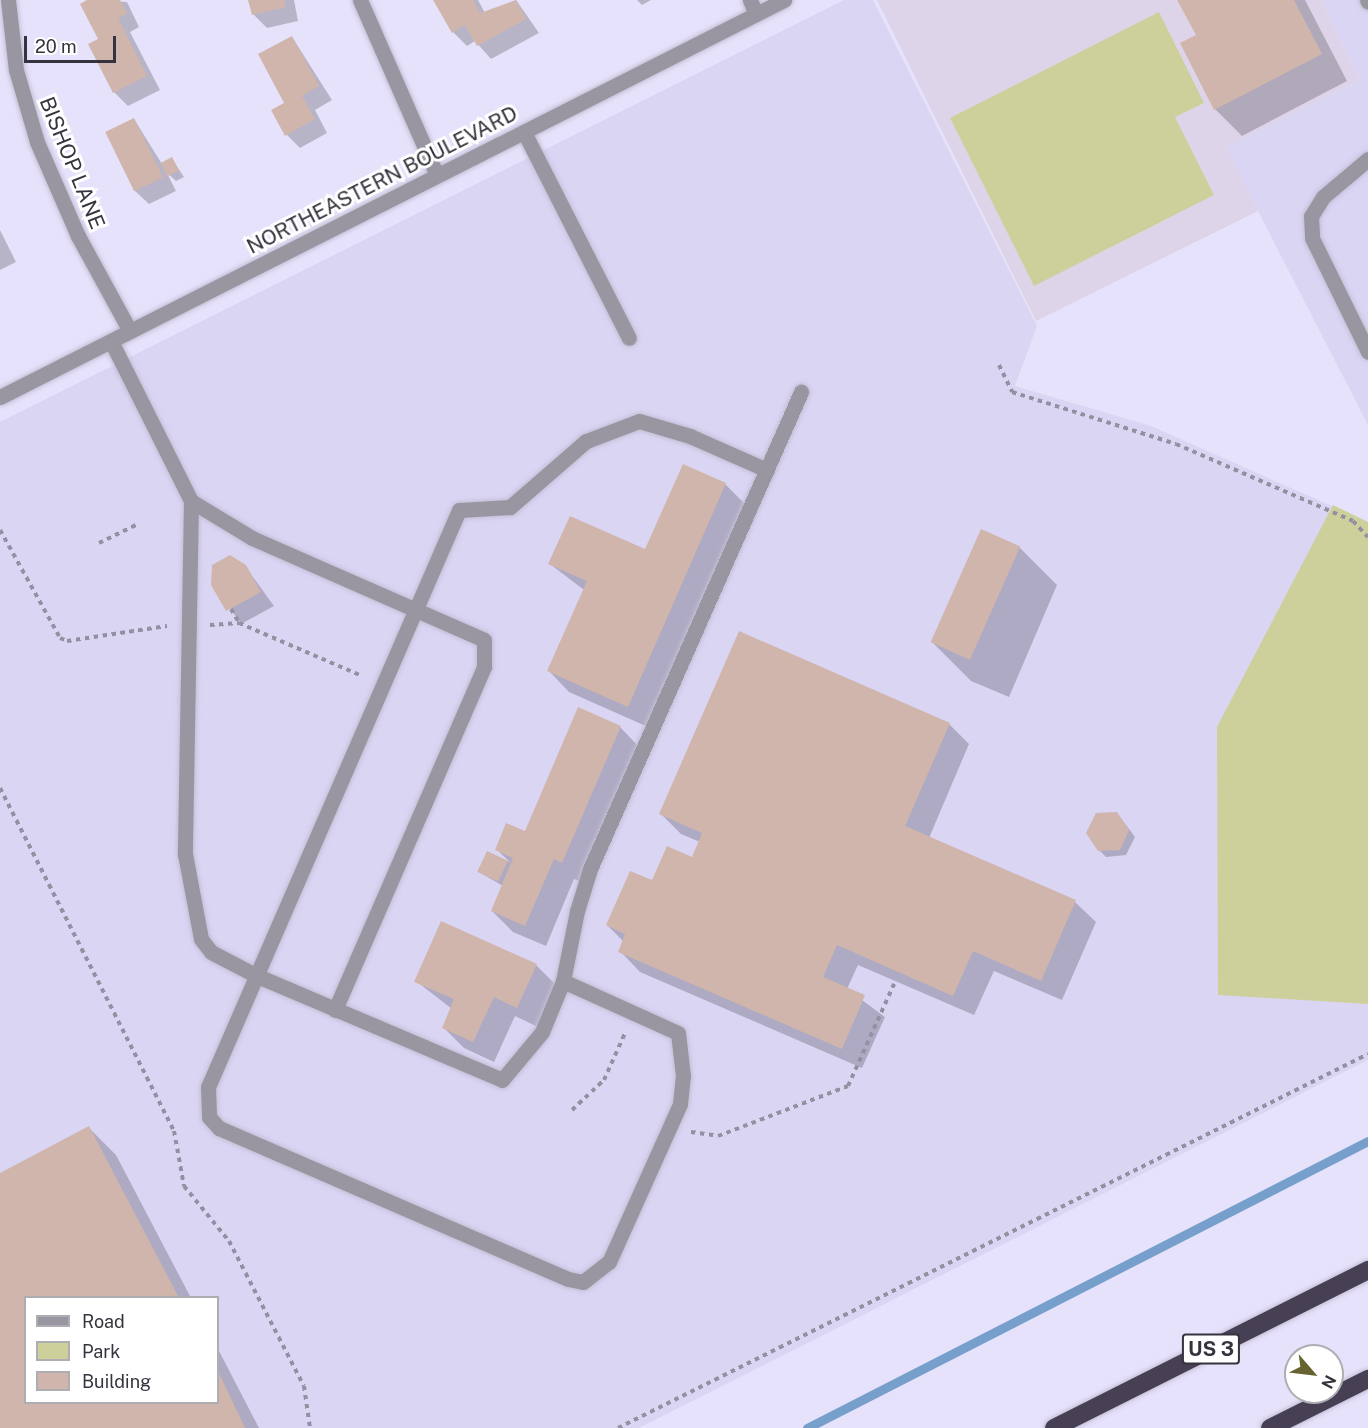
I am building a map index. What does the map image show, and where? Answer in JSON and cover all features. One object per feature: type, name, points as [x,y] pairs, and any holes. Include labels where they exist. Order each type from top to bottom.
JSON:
[{"type":"highway","name":"US 3","points":[[1054,1428],[1368,1270]]},
{"type":"highway","points":[[1270,1428],[1368,1379]]},
{"type":"highway","points":[[1293,1428],[1368,1387]]},
{"type":"street","name":"BISHOP LANE","points":[[8,0],[16,70],[37,142],[78,236],[130,331]]},
{"type":"street","points":[[360,0],[437,175]]},
{"type":"street","name":"NORTHEASTERN BOULEVARD","points":[[0,397],[524,132],[753,7],[784,0]]},
{"type":"street","points":[[524,132],[629,338]]},
{"type":"street","points":[[1366,167],[1323,196],[1311,216],[1312,238],[1368,352]]},
{"type":"street","points":[[111,341],[191,501],[188,889],[201,939],[211,952],[255,975],[502,1080],[543,1032],[563,981],[586,878],[801,392]]},
{"type":"street","points":[[563,981],[678,1033],[683,1076],[671,1125],[609,1262],[583,1282],[568,1279],[219,1128],[209,1117],[208,1087],[459,510],[510,507],[586,441],[615,426],[660,425],[767,470]]},
{"type":"street","points":[[191,501],[252,538],[416,607],[484,640],[487,653],[335,1010]]},
{"type":"path","points":[[999,365],[1012,392],[1168,441],[1353,521],[1368,537]]},
{"type":"path","points":[[99,543],[138,524]]},
{"type":"path","points":[[0,530],[60,638],[67,641],[168,626]]},
{"type":"path","points":[[231,609],[239,623]]},
{"type":"path","points":[[205,626],[239,623],[342,667]]},
{"type":"path","points":[[0,788],[174,1131],[184,1185],[230,1241],[304,1386],[310,1428]]},
{"type":"path","points":[[671,1125],[718,1136],[848,1086],[894,984]]},
{"type":"path","points":[[572,1110],[604,1080],[626,1032]]},
{"type":"path","points":[[618,1428],[1368,1054]]},
{"type":"shaded area","points":[[844,0],[873,0],[1037,326],[1015,386],[1151,426],[1368,522],[1368,1060],[639,1428],[0,1428],[0,422]]},
{"type":"shaded area","points":[[877,0],[1321,0],[1360,80],[1226,147],[1258,211],[1036,321]]},
{"type":"shaded area","points":[[1321,0],[1368,0],[1368,425],[1225,147],[1360,80]]},
{"type":"green space","points":[[1159,12],[1204,103],[1175,117],[1214,195],[1034,286],[950,118]]},
{"type":"green space","points":[[1333,505],[1368,522],[1368,1004],[1218,995],[1217,727]]},
{"type":"building","points":[[87,0],[120,0],[127,13],[118,18],[147,76],[113,93],[88,44],[98,39],[80,4]]},
{"type":"building","points":[[248,0],[284,0],[286,7],[252,15]]},
{"type":"building","points":[[433,0],[473,0],[480,13],[516,0],[526,19],[477,46],[465,25],[452,33]]},
{"type":"building","points":[[1177,0],[1294,0],[1322,54],[1214,110],[1180,43],[1196,35]]},
{"type":"building","points":[[292,36],[319,86],[302,96],[315,119],[285,136],[271,110],[284,103],[258,54]]},
{"type":"building","points":[[134,118],[163,177],[134,191],[105,132]]},
{"type":"building","points":[[172,157],[179,170],[168,176],[161,163]]},
{"type":"building","points":[[683,464],[726,483],[628,707],[547,671],[587,581],[548,564],[570,516],[645,549]]},
{"type":"building","points":[[981,529],[1020,546],[970,660],[931,642]]},
{"type":"building","points":[[230,555],[246,565],[261,592],[226,611],[211,585],[212,565]]},
{"type":"building","points":[[739,631],[950,723],[905,826],[1076,900],[1041,981],[973,951],[953,996],[837,945],[823,977],[865,995],[842,1049],[618,952],[625,934],[606,925],[630,871],[652,880],[667,846],[692,857],[702,833],[659,814]]},
{"type":"building","points":[[578,707],[621,726],[562,863],[554,859],[525,926],[491,911],[513,858],[495,850],[506,823],[525,831]]},
{"type":"building","points":[[1117,812],[1129,830],[1120,850],[1098,851],[1086,833],[1096,813]]},
{"type":"building","points":[[487,851],[508,861],[498,882],[477,872]]},
{"type":"building","points":[[441,921],[537,964],[517,1008],[494,997],[473,1042],[442,1028],[454,999],[414,982]]},
{"type":"building","points":[[89,1126],[178,1296],[24,1296],[24,1404],[219,1404],[219,1373],[245,1428],[0,1428],[0,1173]]},
{"type":"waterway","points":[[807,1428],[1368,1141]]}]
